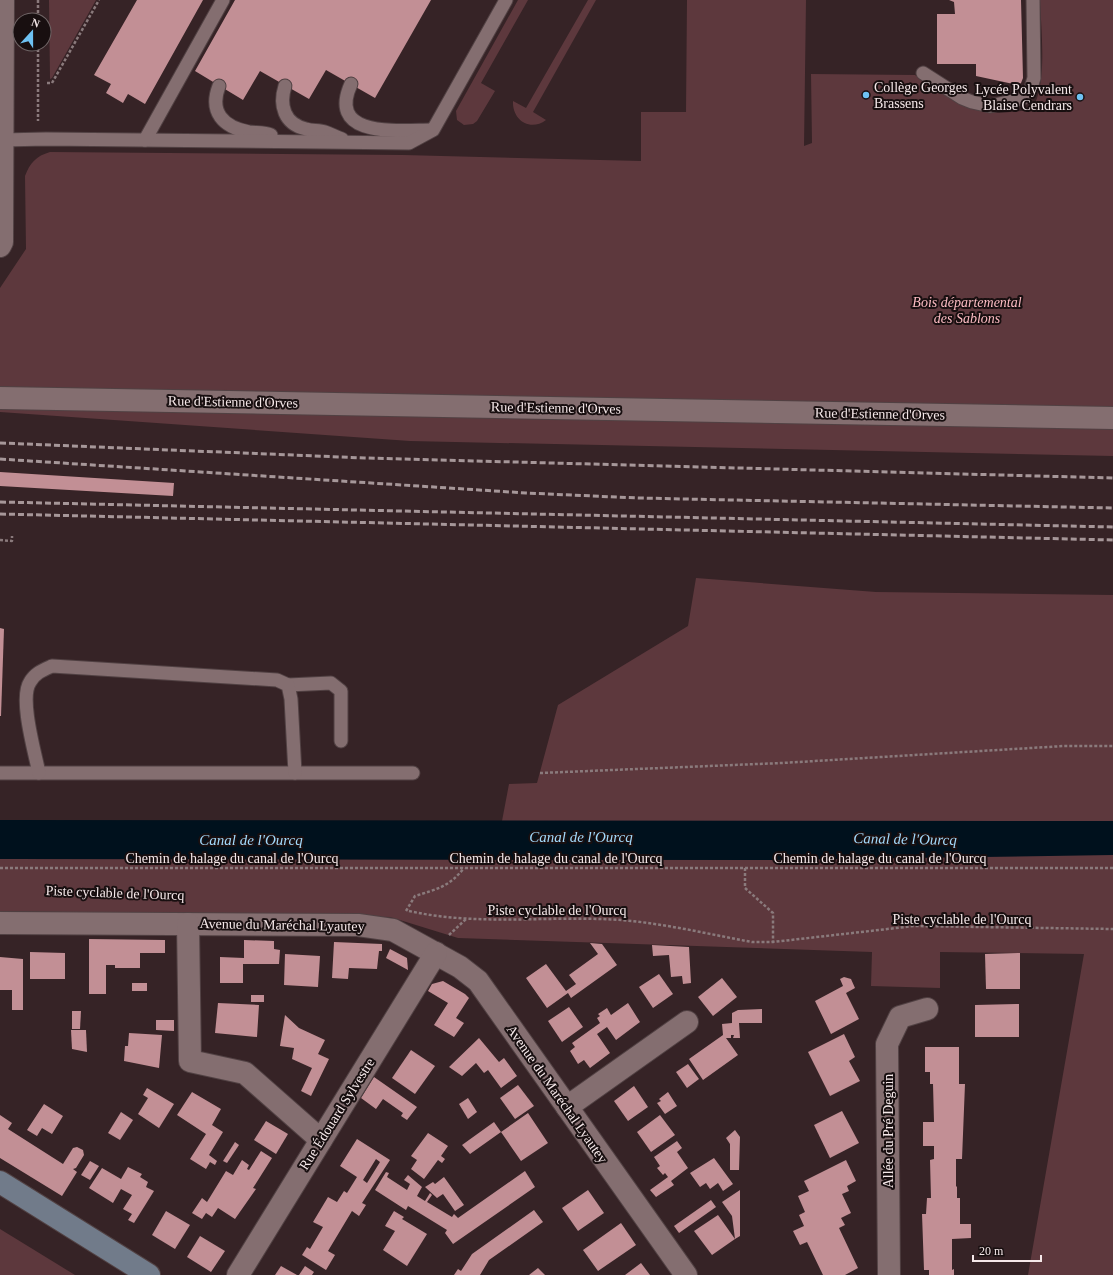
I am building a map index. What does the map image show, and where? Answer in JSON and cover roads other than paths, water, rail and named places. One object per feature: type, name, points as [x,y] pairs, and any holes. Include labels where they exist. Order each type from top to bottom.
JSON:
[{"type":"main road","points":[[0,1182],[149,1275]]},
{"type":"street","points":[[0,246],[2,242],[1,166],[3,140],[3,0]]},
{"type":"street","name":"Rue d'Estienne d'Orves","points":[[0,398],[1113,418]]},
{"type":"street","name":"Avenue du Maréchal Lyautey","points":[[0,923],[358,925],[393,930],[436,953],[478,981],[686,1275]]},
{"type":"street","points":[[188,924],[190,1060],[245,1073],[321,1140]]},
{"type":"street","name":"Rue Édouard Sylvestre","points":[[238,1275],[436,953]]},
{"type":"street","name":"Allée du Pré Deguin","points":[[889,1275],[887,1044],[900,1018],[927,1009]]},
{"type":"street","points":[[567,1107],[687,1022]]},
{"type":"lane","points":[[145,140],[223,0]]},
{"type":"lane","points":[[3,140],[38,139],[409,143],[432,130],[506,0]]},
{"type":"lane","points":[[923,73],[962,98],[972,102],[990,106],[1022,99],[1030,92],[1034,78],[1034,0]]},
{"type":"lane","points":[[351,84],[347,94],[347,106],[351,117],[362,126],[377,130],[432,130]]},
{"type":"lane","points":[[219,86],[215,102],[217,113],[224,121],[234,128],[269,134],[283,142]]},
{"type":"lane","points":[[285,86],[281,98],[282,109],[288,118],[297,125],[306,129],[324,132],[349,142]]},
{"type":"lane","points":[[39,773],[25,704],[29,683],[40,671],[52,666],[277,680],[288,685],[331,683],[341,691],[342,741]]},
{"type":"lane","points":[[288,685],[291,699],[296,773]]},
{"type":"lane","points":[[0,773],[413,773]]},
{"type":"water","name":"Canal de l'Ourcq","points":[[0,820],[1113,821],[1113,855],[772,860],[0,859]]},
{"type":"railway","points":[[0,443],[365,458],[1113,478]]},
{"type":"railway","points":[[0,459],[526,493],[638,498],[1113,508]]},
{"type":"railway","points":[[0,502],[1113,527]]},
{"type":"railway","points":[[0,514],[1113,540]]},
{"type":"place","name":"Collège Georges Brassens","points":[[866,95]]},
{"type":"place","name":"Lycée Polyvalent Blaise Cendrars","points":[[1080,97]]},
{"type":"park label","name":"Bois départemental des Sablons","points":[[967,310]]}]
